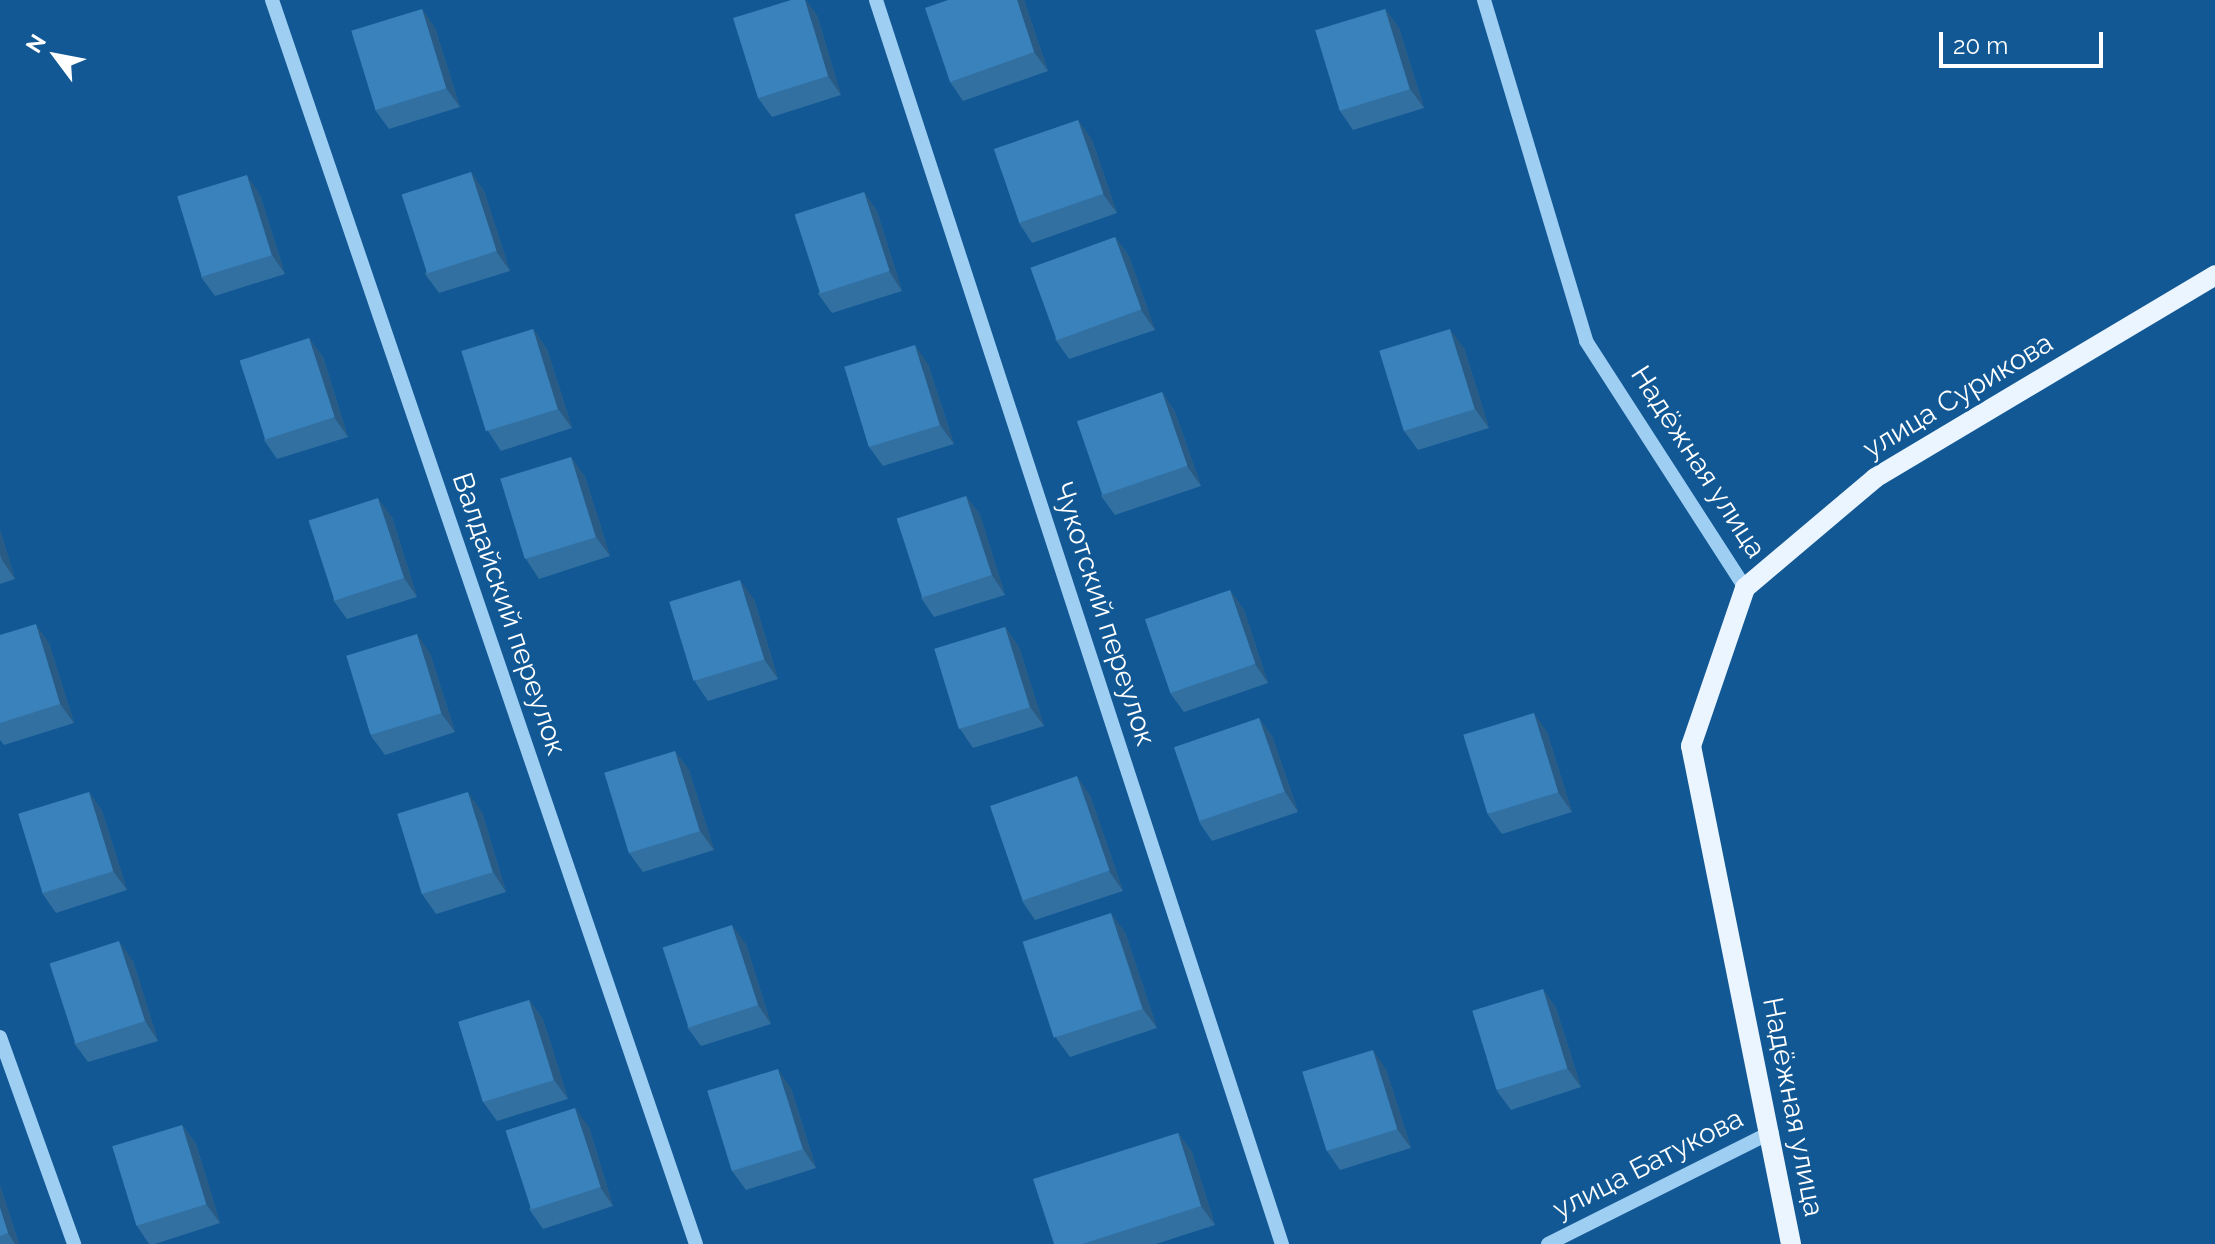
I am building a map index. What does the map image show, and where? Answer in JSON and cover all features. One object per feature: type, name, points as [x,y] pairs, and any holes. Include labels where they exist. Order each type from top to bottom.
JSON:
[{"type":"main road","name":"улица Сурикова","points":[[1745,588],[1875,478],[2215,275]]},
{"type":"main road","name":"Надёжная улица","points":[[1745,588],[1691,746],[1772,1132],[1791,1244]]},
{"type":"street","name":"Валдайский переулок","points":[[272,0],[696,1244]]},
{"type":"street","name":"Чукотский переулок","points":[[876,0],[1282,1244]]},
{"type":"street","name":"Надёжная улица","points":[[1484,0],[1586,341],[1745,588]]},
{"type":"street","points":[[0,1037],[74,1244]]},
{"type":"street","name":"улица Батукова","points":[[1548,1244],[1772,1132]]},
{"type":"building","points":[[791,0],[805,0],[828,76],[758,98],[733,18]]},
{"type":"building","points":[[948,0],[1017,0],[1034,52],[950,82],[925,8]]},
{"type":"building","points":[[422,9],[446,88],[376,110],[351,31]]},
{"type":"building","points":[[1385,9],[1410,89],[1340,111],[1315,30]]},
{"type":"building","points":[[1078,120],[1103,194],[1019,223],[994,149]]},
{"type":"building","points":[[471,172],[497,251],[427,273],[402,195]]},
{"type":"building","points":[[247,175],[272,255],[202,277],[177,196]]},
{"type":"building","points":[[864,192],[890,271],[820,293],[795,215]]},
{"type":"building","points":[[1115,237],[1141,309],[1057,340],[1030,268]]},
{"type":"building","points":[[533,329],[558,409],[486,431],[461,351]]},
{"type":"building","points":[[1450,329],[1475,409],[1404,431],[1379,351]]},
{"type":"building","points":[[309,338],[335,417],[265,439],[240,361]]},
{"type":"building","points":[[915,345],[940,425],[869,447],[844,367]]},
{"type":"building","points":[[1162,392],[1187,466],[1102,495],[1077,421]]},
{"type":"building","points":[[571,457],[596,537],[525,559],[500,479]]},
{"type":"building","points":[[966,496],[992,575],[922,597],[897,519]]},
{"type":"building","points":[[378,498],[404,578],[335,600],[309,521]]},
{"type":"building","points":[[740,580],[764,659],[694,681],[669,602]]},
{"type":"building","points":[[1230,590],[1255,664],[1170,693],[1145,619]]},
{"type":"building","points":[[36,624],[60,704],[0,723],[0,635]]},
{"type":"building","points":[[1005,627],[1030,707],[959,729],[934,649]]},
{"type":"building","points":[[417,634],[441,713],[371,735],[346,656]]},
{"type":"building","points":[[1534,713],[1558,792],[1488,814],[1463,735]]},
{"type":"building","points":[[1259,718],[1284,792],[1199,821],[1174,747]]},
{"type":"building","points":[[675,751],[700,831],[629,853],[604,773]]},
{"type":"building","points":[[1077,776],[1110,871],[1023,901],[990,806]]},
{"type":"building","points":[[89,792],[113,871],[43,893],[18,814]]},
{"type":"building","points":[[468,792],[493,872],[422,894],[397,814]]},
{"type":"building","points":[[1111,913],[1142,1009],[1054,1038],[1023,942]]},
{"type":"building","points":[[732,925],[758,1005],[689,1027],[663,948]]},
{"type":"building","points":[[119,941],[145,1021],[76,1043],[50,964]]},
{"type":"building","points":[[1543,989],[1567,1068],[1497,1090],[1472,1011]]},
{"type":"building","points":[[529,1000],[554,1080],[483,1102],[458,1022]]},
{"type":"building","points":[[1373,1050],[1397,1129],[1327,1151],[1302,1072]]},
{"type":"building","points":[[778,1069],[803,1149],[732,1171],[707,1091]]},
{"type":"building","points":[[575,1108],[601,1187],[531,1209],[506,1131]]},
{"type":"building","points":[[182,1125],[206,1204],[136,1226],[112,1146]]},
{"type":"building","points":[[1178,1133],[1201,1206],[1082,1244],[1054,1244],[1033,1179]]},
{"type":"building","points":[[0,1208],[8,1233],[0,1236]]}]
